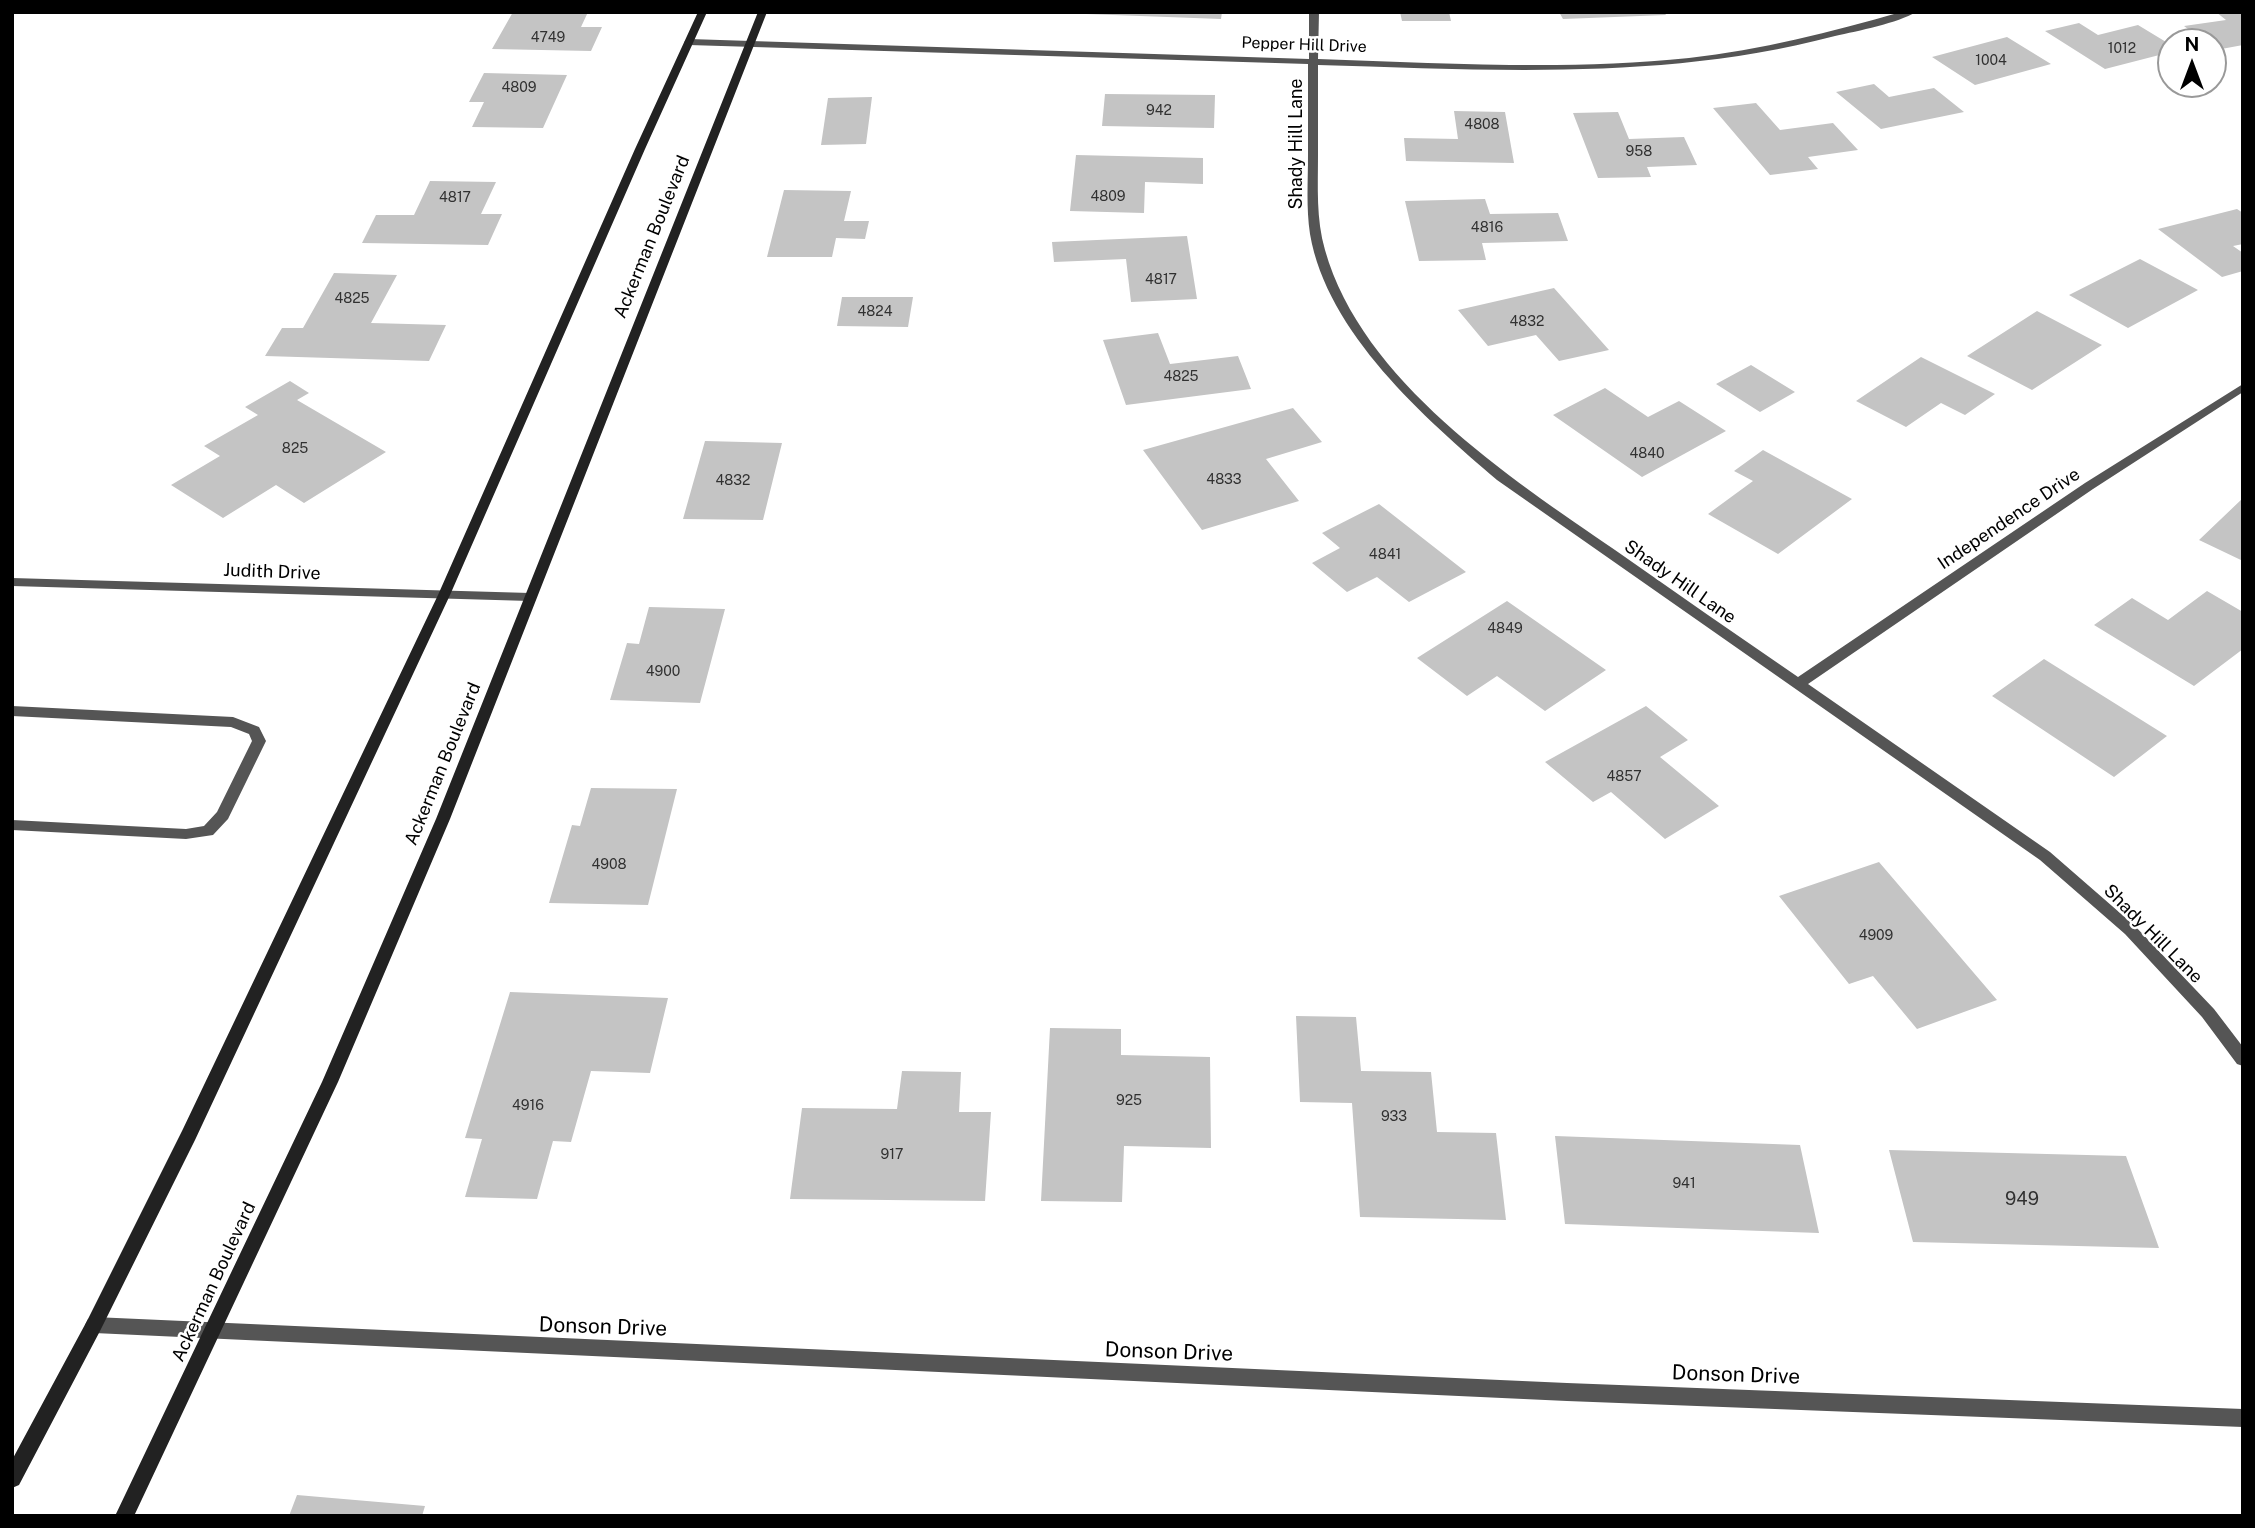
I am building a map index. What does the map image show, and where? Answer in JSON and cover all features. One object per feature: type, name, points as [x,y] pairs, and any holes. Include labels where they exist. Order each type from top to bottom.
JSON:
[{"type":"street","points":[[12,1479],[94,1325],[188,1135],[444,594],[703,12]]},
{"type":"street","name":"Ackerman Boulevard","points":[[124,1516],[336,1069],[443,819],[763,12]]},
{"type":"street","name":"Shady Hill Lane","points":[[1314,12],[1313,213],[1322,260],[1346,312],[1381,364],[1426,413],[1501,477],[2045,856],[2130,930],[2207,1013],[2243,1059]]},
{"type":"street","name":"Pepper Hill Drive","points":[[689,42],[1517,68],[1671,63],[1783,46],[1912,12]]},
{"type":"street","name":"Independence Drive","points":[[1798,684],[2089,486],[2243,387]]},
{"type":"street","name":"Judith Drive","points":[[12,582],[530,597]]},
{"type":"street","points":[[12,711],[233,722],[254,731],[259,741],[223,815],[208,831],[186,834],[12,825]]},
{"type":"street","name":"Donson Drive","points":[[94,1325],[211,1333],[2243,1418]]},
{"type":"building","points":[[513,12],[588,12],[581,27],[602,27],[591,51],[492,49]]},
{"type":"building","points":[[1086,12],[1222,12],[1221,19]]},
{"type":"building","points":[[1400,12],[1449,12],[1451,21],[1402,21]]},
{"type":"building","points":[[1559,12],[1664,12],[1666,15],[1563,19]]},
{"type":"building","points":[[2216,12],[2243,12],[2243,45],[2227,48],[2227,28],[2184,26],[2226,20]]},
{"type":"building","points":[[2079,23],[2098,35],[2138,25],[2157,37],[2157,56],[2105,69],[2045,31]]},
{"type":"building","points":[[2007,37],[2051,64],[1975,85],[1932,57]]},
{"type":"building","points":[[484,73],[567,75],[543,128],[472,127],[484,102],[469,102]]},
{"type":"building","points":[[1874,84],[1889,97],[1934,88],[1964,112],[1881,129],[1836,92]]},
{"type":"building","points":[[1105,94],[1215,95],[1214,128],[1102,126]]},
{"type":"building","points":[[872,97],[866,144],[821,145],[828,98]]},
{"type":"building","points":[[1756,103],[1780,130],[1833,123],[1858,150],[1808,157],[1818,169],[1770,175],[1713,108]]},
{"type":"building","points":[[1454,111],[1505,112],[1514,163],[1406,161],[1404,138],[1458,139]]},
{"type":"building","points":[[1618,112],[1629,139],[1684,137],[1697,165],[1647,167],[1651,177],[1598,178],[1573,113]]},
{"type":"building","points":[[1076,155],[1203,158],[1203,184],[1145,182],[1144,213],[1070,211]]},
{"type":"building","points":[[430,181],[496,182],[481,214],[502,214],[488,245],[362,243],[376,215],[414,215]]},
{"type":"building","points":[[784,190],[851,191],[844,221],[869,221],[865,239],[836,238],[832,257],[767,257]]},
{"type":"building","points":[[1485,199],[1490,214],[1558,213],[1568,241],[1482,243],[1486,260],[1419,261],[1405,201]]},
{"type":"building","points":[[2237,209],[2243,213],[2243,244],[2233,246],[2243,253],[2243,271],[2222,277],[2158,229]]},
{"type":"building","points":[[1187,236],[1197,299],[1131,302],[1126,259],[1054,262],[1052,242]]},
{"type":"building","points":[[2140,259],[2198,290],[2128,328],[2069,295]]},
{"type":"building","points":[[334,273],[397,275],[371,323],[446,325],[429,361],[265,356],[282,328],[303,328]]},
{"type":"building","points":[[1554,288],[1609,350],[1559,361],[1536,335],[1488,346],[1458,310]]},
{"type":"building","points":[[842,297],[913,297],[908,327],[837,326]]},
{"type":"building","points":[[2037,311],[2102,345],[2032,390],[1967,356]]},
{"type":"building","points":[[1158,333],[1170,364],[1238,356],[1251,389],[1126,405],[1103,340]]},
{"type":"building","points":[[1921,357],[1995,394],[1965,415],[1941,403],[1906,427],[1856,401]]},
{"type":"building","points":[[1751,365],[1795,392],[1760,412],[1716,384]]},
{"type":"building","points":[[290,381],[309,393],[297,400],[386,452],[304,503],[276,485],[223,518],[171,485],[220,456],[204,446],[258,415],[245,407]]},
{"type":"building","points":[[1605,388],[1648,417],[1679,401],[1726,431],[1642,477],[1553,415]]},
{"type":"building","points":[[1293,408],[1322,442],[1266,459],[1299,501],[1202,530],[1143,450]]},
{"type":"building","points":[[705,441],[782,443],[763,520],[683,519]]},
{"type":"building","points":[[1763,450],[1852,499],[1778,554],[1708,514],[1753,481],[1734,471]]},
{"type":"building","points":[[2243,498],[2243,561],[2199,540]]},
{"type":"building","points":[[1379,504],[1466,572],[1409,602],[1377,577],[1347,592],[1312,563],[1340,548],[1322,533]]},
{"type":"building","points":[[2207,591],[2243,612],[2243,649],[2194,686],[2094,625],[2132,598],[2168,620]]},
{"type":"building","points":[[1507,601],[1606,670],[1545,711],[1497,676],[1467,696],[1417,658]]},
{"type":"building","points":[[649,607],[725,609],[700,703],[610,700],[627,643],[639,644]]},
{"type":"building","points":[[2044,659],[2167,736],[2114,777],[1992,696]]},
{"type":"building","points":[[1646,706],[1688,740],[1660,757],[1719,806],[1665,839],[1611,792],[1593,802],[1545,762]]},
{"type":"building","points":[[591,788],[677,789],[648,905],[549,903],[572,825],[580,826]]},
{"type":"building","points":[[1879,862],[1997,1000],[1917,1029],[1873,976],[1849,984],[1779,896]]},
{"type":"building","points":[[510,992],[668,998],[650,1073],[591,1071],[571,1142],[553,1141],[537,1199],[465,1197],[482,1139],[465,1138]]},
{"type":"building","points":[[1296,1016],[1356,1017],[1361,1071],[1431,1072],[1437,1132],[1496,1133],[1506,1220],[1360,1217],[1352,1103],[1300,1102]]},
{"type":"building","points":[[1050,1028],[1121,1029],[1121,1055],[1210,1057],[1211,1148],[1124,1146],[1122,1202],[1041,1201]]},
{"type":"building","points":[[902,1071],[961,1072],[959,1112],[991,1112],[985,1201],[790,1199],[802,1108],[897,1109]]},
{"type":"building","points":[[1555,1136],[1800,1145],[1819,1233],[1565,1224]]},
{"type":"building","points":[[1889,1150],[2126,1156],[2159,1248],[1913,1242]]},
{"type":"building","points":[[297,1495],[425,1506],[422,1516],[289,1516]]}]
